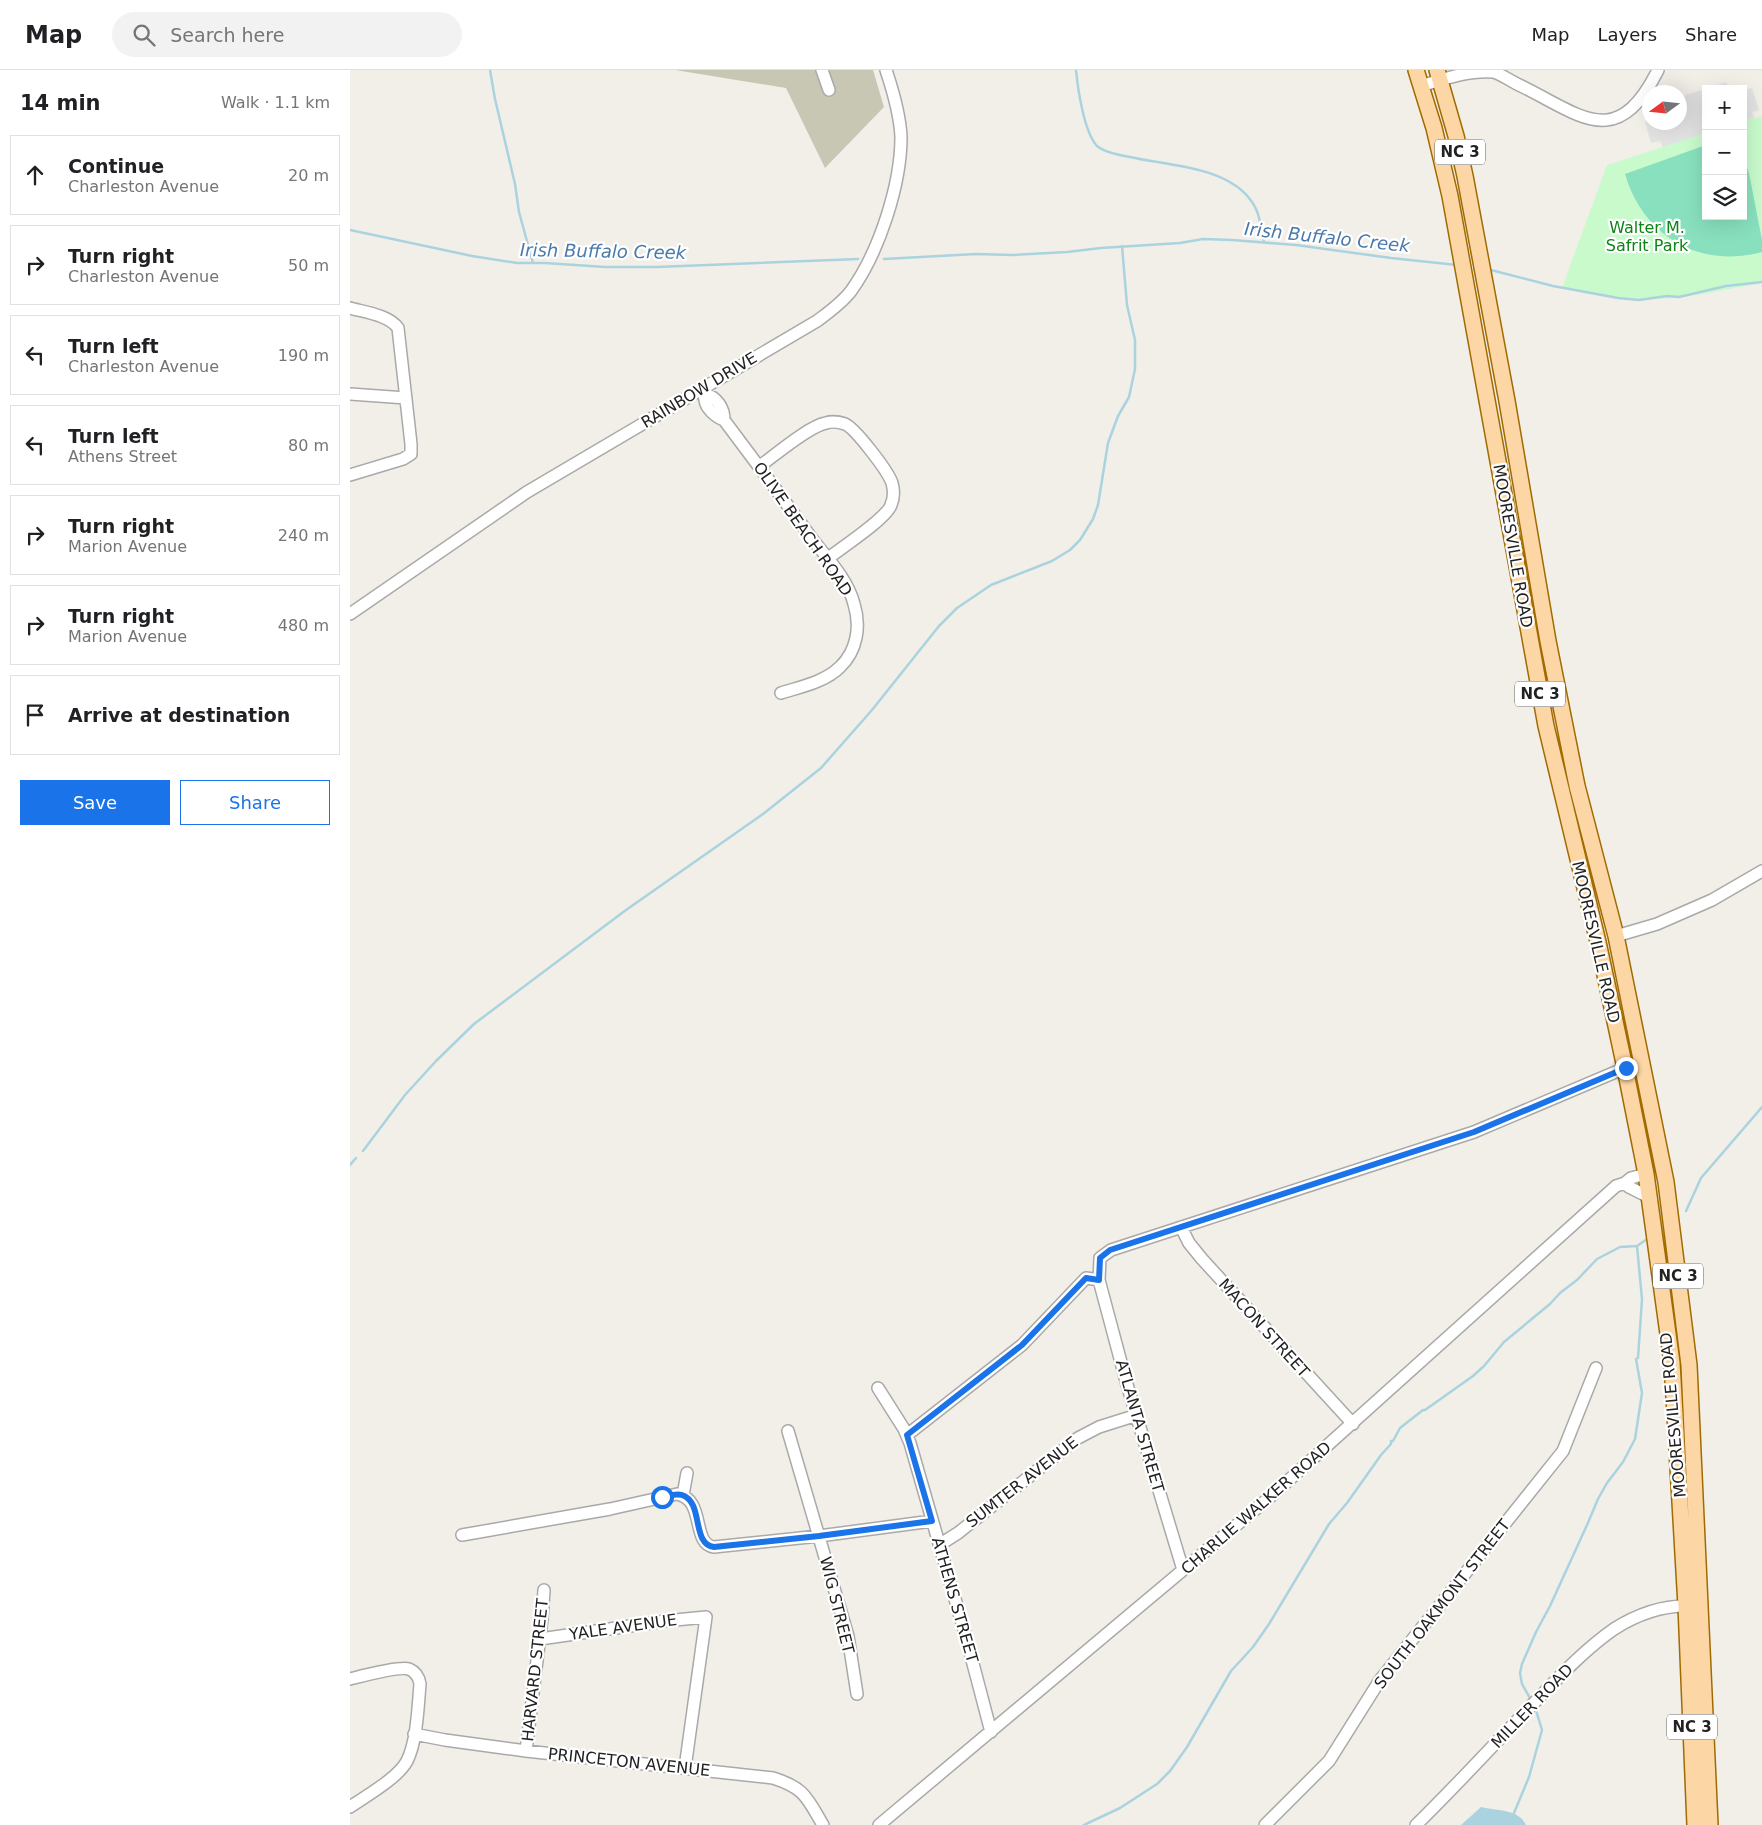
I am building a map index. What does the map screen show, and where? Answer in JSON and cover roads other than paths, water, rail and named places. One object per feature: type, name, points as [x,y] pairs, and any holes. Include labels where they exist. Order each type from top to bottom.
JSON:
[{"type":"main road","name":"MOORESVILLE ROAD","points":[[1416,70],[1443,165],[1551,751],[1598,942],[1626,1068],[1646,1174],[1672,1363],[1686,1606],[1695,1825]]},
{"type":"main road","name":"MOORESVILLE ROAD","points":[[1439,75],[1456,136],[1476,236],[1553,664],[1577,786],[1616,936],[1662,1156],[1670,1205],[1689,1365],[1710,1825]]},
{"type":"main road","points":[[1535,666],[1553,664]]},
{"type":"main road","points":[[1621,1048],[1631,1065],[1652,1155],[1656,1157],[1662,1156]]},
{"type":"main road","points":[[1646,1174],[1655,1181],[1659,1190],[1671,1272],[1678,1280]]},
{"type":"main road","points":[[1681,1515],[1687,1530],[1692,1570],[1698,1583]]},
{"type":"main road","points":[[1686,1606],[1690,1607],[1693,1612],[1697,1659],[1704,1676]]},
{"type":"street","points":[[822,70],[829,90]]},
{"type":"street","name":"RAINBOW DRIVE","points":[[350,614],[527,492],[703,391],[838,305],[850,291],[866,266],[890,208],[900,163],[901,135],[898,115],[886,70]]},
{"type":"street","points":[[1421,86],[1439,75],[1493,72],[1577,114],[1595,120],[1609,120],[1630,110],[1642,98],[1658,70]]},
{"type":"street","points":[[350,308],[381,317],[394,323],[398,328],[411,444],[411,454],[403,460],[350,475]]},
{"type":"street","name":"OLIVE BEACH ROAD","points":[[703,391],[712,396],[724,411],[724,420],[760,466],[846,586],[856,610],[858,618],[857,634],[850,654],[839,668],[820,680],[781,693]]},
{"type":"street","points":[[350,394],[406,398]]},
{"type":"street","points":[[760,466],[813,428],[824,423],[834,422],[845,424],[854,430],[888,474],[894,494],[891,506],[884,516],[827,559]]},
{"type":"street","points":[[1616,936],[1657,924],[1703,904],[1761,875]]},
{"type":"street","points":[[907,1435],[1022,1345],[1086,1278],[1099,1280],[1100,1258],[1105,1253],[1474,1132],[1626,1068]]},
{"type":"street","name":"CHARLIE WALKER ROAD","points":[[879,1825],[1183,1570],[1353,1424],[1616,1186],[1625,1183],[1631,1178],[1646,1174]]},
{"type":"street","points":[[1625,1183],[1649,1197]]},
{"type":"street","name":"MACON STREET","points":[[1181,1227],[1189,1243],[1202,1259],[1353,1424]]},
{"type":"street","name":"ATLANTA STREET","points":[[1099,1280],[1183,1570]]},
{"type":"street","name":"SOUTH OAKMONT STREET","points":[[1265,1825],[1329,1761],[1380,1680],[1563,1451],[1596,1368]]},
{"type":"street","name":"ATHENS STREET","points":[[878,1388],[907,1435],[966,1637],[991,1732]]},
{"type":"street","name":"SUMTER AVENUE","points":[[939,1545],[958,1533],[1078,1438],[1099,1428],[1137,1415]]},
{"type":"street","name":"WIG STREET","points":[[788,1431],[848,1636],[857,1694]]},
{"type":"street","points":[[683,1495],[687,1474]]},
{"type":"street","points":[[462,1535],[610,1509],[677,1494],[688,1498],[695,1511],[703,1542],[708,1546],[819,1536],[932,1521]]},
{"type":"street","name":"HARVARD STREET","points":[[526,1751],[544,1590]]},
{"type":"street","name":"MILLER ROAD","points":[[1416,1825],[1581,1656],[1615,1629],[1632,1619],[1648,1612],[1686,1606]]},
{"type":"street","points":[[1662,1609],[1677,1615],[1683,1620],[1687,1629]]},
{"type":"street","name":"YALE AVENUE","points":[[540,1639],[706,1617],[685,1768]]},
{"type":"street","points":[[350,1679],[402,1668],[415,1672],[420,1684],[414,1734],[406,1762],[396,1774],[350,1807]]},
{"type":"street","name":"PRINCETON AVENUE","points":[[414,1734],[526,1751],[773,1778],[789,1783],[801,1791],[823,1825]]},
{"type":"water","points":[[1481,1807],[1513,1813],[1523,1820],[1526,1825],[1461,1825]]},
{"type":"waterway","points":[[490,70],[515,184],[519,212],[533,263]]},
{"type":"waterway","points":[[1076,70],[1085,121],[1092,140],[1097,146],[1113,153],[1196,169],[1228,181],[1241,190],[1255,206],[1264,242]]},
{"type":"waterway","name":"Irish Buffalo Creek","points":[[350,230],[472,256],[517,263],[657,267],[858,259]]},
{"type":"waterway","name":"Irish Buffalo Creek","points":[[884,259],[1067,252],[1180,243],[1203,239],[1296,245],[1457,265]]},
{"type":"waterway","points":[[363,1151],[405,1095],[474,1024],[626,910],[763,814],[821,768],[872,710],[939,626],[957,608],[991,585],[1052,561],[1070,550],[1080,540],[1093,519],[1098,505],[1108,443],[1118,416],[1129,397],[1135,369],[1135,340],[1127,305],[1122,246]]},
{"type":"waterway","name":"Irish Buffalo Creek","points":[[1487,269],[1553,286],[1639,300],[1667,296],[1679,297],[1726,286],[1762,282]]},
{"type":"waterway","points":[[1686,1211],[1701,1178],[1762,1107]]},
{"type":"waterway","points":[[350,1165],[356,1158]]},
{"type":"waterway","points":[[1084,1825],[1120,1808],[1157,1784],[1170,1771],[1187,1747],[1231,1671],[1253,1647],[1269,1624],[1329,1524],[1391,1444],[1400,1428],[1473,1376],[1504,1342],[1577,1280],[1597,1259],[1620,1247],[1637,1246],[1647,1239]]},
{"type":"waterway","points":[[1531,1700],[1522,1684],[1520,1673],[1522,1664],[1598,1499],[1607,1483],[1623,1462],[1635,1439],[1642,1393],[1636,1359],[1638,1358],[1642,1299],[1637,1246]]},
{"type":"waterway","points":[[1514,1813],[1529,1777],[1542,1730],[1535,1707]]},
{"type":"park label","name":"Walter M. Safrit Park","points":[[1647,236]]}]
